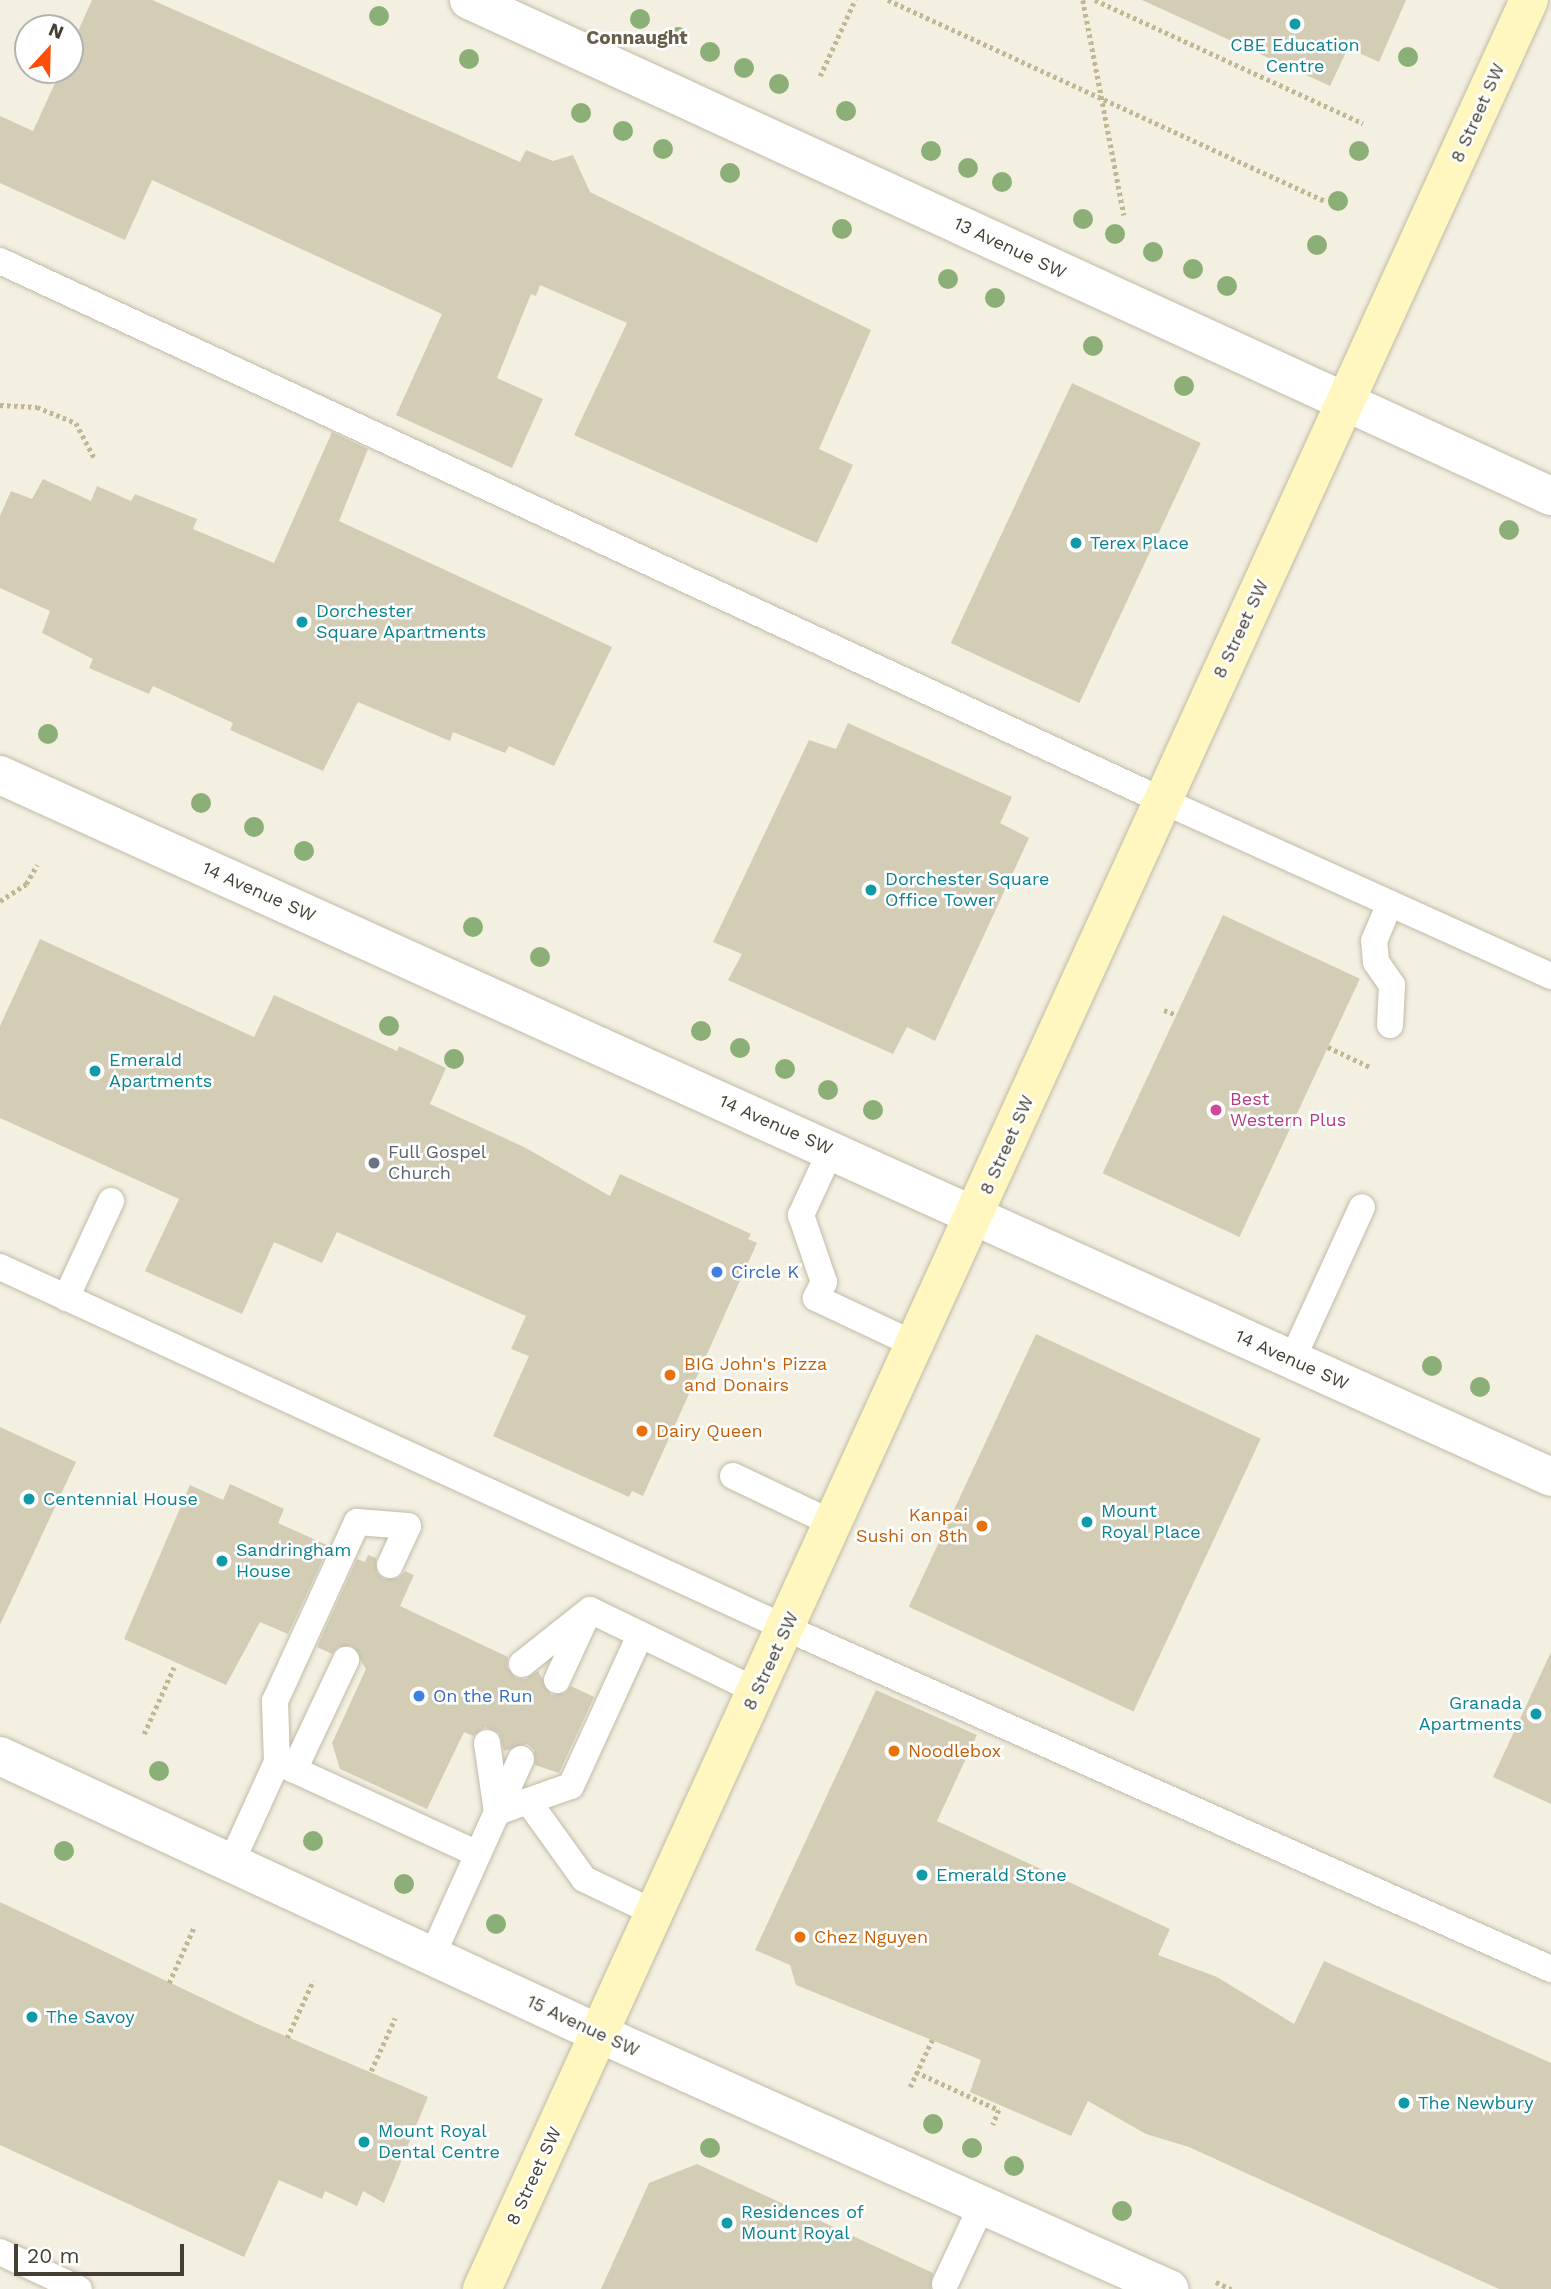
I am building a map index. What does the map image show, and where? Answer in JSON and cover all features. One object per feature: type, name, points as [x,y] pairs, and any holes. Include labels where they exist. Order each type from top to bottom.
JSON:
[{"type":"main road","name":"8 Street SW","points":[[482,2289],[975,1217],[1161,800],[1347,402],[1529,0]]},
{"type":"street","name":"13 Avenue SW","points":[[469,0],[1551,496]]},
{"type":"street","name":"14 Avenue SW","points":[[0,775],[1551,1476]]},
{"type":"street","name":"15 Avenue SW","points":[[0,1756],[600,2034],[1169,2289]]},
{"type":"lane","points":[[0,261],[1161,800],[1551,976]]},
{"type":"lane","points":[[1390,903],[1374,941],[1376,962],[1392,985],[1390,1025]]},
{"type":"lane","points":[[831,1150],[802,1215],[824,1282],[816,1298],[916,1345]]},
{"type":"lane","points":[[65,1298],[111,1200]]},
{"type":"lane","points":[[1292,1360],[1362,1207]]},
{"type":"lane","points":[[0,1267],[786,1628],[1551,1969]]},
{"type":"lane","points":[[733,1476],[834,1524]]},
{"type":"lane","points":[[286,1766],[275,1701],[356,1522],[408,1526],[390,1565]]},
{"type":"lane","points":[[590,1610],[757,1691]]},
{"type":"lane","points":[[522,1664],[590,1610]]},
{"type":"lane","points":[[557,1680],[590,1610]]},
{"type":"lane","points":[[497,1812],[571,1786],[640,1635]]},
{"type":"lane","points":[[231,1863],[346,1660]]},
{"type":"lane","points":[[487,1743],[497,1812]]},
{"type":"lane","points":[[432,1956],[521,1759]]},
{"type":"lane","points":[[286,1766],[478,1854]]},
{"type":"lane","points":[[528,1801],[584,1879],[655,1913]]},
{"type":"lane","points":[[945,2284],[982,2205]]},
{"type":"lane","points":[[0,2252],[79,2289]]},
{"type":"path","points":[[820,76],[855,0]]},
{"type":"path","points":[[887,0],[1326,201]]},
{"type":"path","points":[[1083,0],[1099,98],[1124,215]]},
{"type":"path","points":[[1095,0],[1363,123]]},
{"type":"path","points":[[0,405],[37,407],[76,423],[95,459]]},
{"type":"path","points":[[0,901],[26,884],[37,865]]},
{"type":"path","points":[[1164,1010],[1177,1015]]},
{"type":"path","points":[[1328,1047],[1370,1067]]},
{"type":"path","points":[[144,1734],[174,1667]]},
{"type":"path","points":[[169,1983],[194,1927]]},
{"type":"path","points":[[287,2038],[313,1981]]},
{"type":"path","points":[[371,2071],[395,2018]]},
{"type":"path","points":[[910,2087],[932,2040]]},
{"type":"path","points":[[916,2072],[999,2110],[993,2125]]},
{"type":"building","points":[[92,0],[152,0],[520,162],[526,150],[553,161],[573,155],[590,192],[871,330],[819,449],[853,465],[817,543],[574,435],[627,323],[540,285],[536,296],[531,294],[497,378],[543,399],[512,468],[396,415],[442,314],[152,180],[125,240],[0,183],[0,116],[33,131],[55,84],[84,84],[84,18]]},
{"type":"building","name":"CBE Education Centre","points":[[1142,0],[1406,0],[1379,62],[1348,48],[1330,86]]},
{"type":"building","name":"Terex Place","points":[[1072,383],[1201,443],[1079,703],[951,643]]},
{"type":"building","name":"Dorchester Square Apartments","points":[[332,432],[368,449],[339,521],[612,647],[554,766],[509,746],[505,753],[453,732],[450,741],[358,702],[323,771],[230,730],[233,723],[153,686],[149,694],[89,668],[93,659],[42,633],[50,611],[0,588],[0,516],[11,491],[32,499],[43,479],[91,501],[97,486],[131,501],[135,494],[197,519],[193,529],[274,563]]},
{"type":"building","name":"Dorchester Square Office Tower","points":[[848,723],[1012,797],[1000,823],[1029,838],[935,1041],[907,1027],[893,1054],[728,980],[742,954],[713,942],[809,740],[836,749]]},
{"type":"building","name":"Best Western Plus","points":[[1223,915],[1360,979],[1239,1237],[1103,1173]]},
{"type":"building","points":[[40,939],[254,1037],[274,995],[397,1051],[399,1046],[446,1068],[430,1104],[524,1147],[610,1196],[620,1174],[751,1234],[748,1239],[757,1243],[643,1496],[632,1491],[629,1497],[493,1436],[529,1356],[511,1349],[526,1316],[337,1232],[322,1263],[274,1242],[242,1314],[145,1271],[179,1199],[0,1118],[0,1026]]},
{"type":"building","name":"Mount Royal Place","points":[[1036,1334],[1261,1439],[1134,1712],[909,1607]]},
{"type":"building","name":"Centennial House","points":[[0,1427],[76,1462],[0,1625]]},
{"type":"building","name":"Sandringham House","points":[[230,1484],[284,1509],[278,1523],[329,1546],[288,1634],[260,1622],[226,1685],[124,1639],[190,1485],[223,1500]]},
{"type":"building","points":[[368,1555],[376,1558],[377,1573],[384,1579],[398,1578],[405,1571],[414,1575],[400,1606],[508,1657],[507,1667],[516,1678],[525,1679],[538,1671],[551,1695],[565,1693],[571,1686],[594,1697],[559,1773],[535,1765],[534,1750],[527,1744],[504,1751],[499,1733],[485,1727],[473,1736],[464,1732],[427,1809],[340,1769],[332,1743],[366,1669],[352,1646],[338,1647],[332,1654],[317,1647],[357,1559],[365,1562]]},
{"type":"building","name":"Granada Apartments","points":[[1551,1652],[1551,1804],[1493,1777]]},
{"type":"building","points":[[876,1690],[977,1735],[937,1821],[1170,1929],[1158,1955],[1217,1977],[1294,2024],[1324,1961],[1551,2063],[1551,2289],[1499,2289],[1189,2147],[1146,2134],[1088,2101],[1071,2136],[970,2092],[981,2060],[796,1985],[790,1965],[755,1950]]},
{"type":"building","points":[[0,1902],[255,2023],[428,2097],[384,2203],[363,2191],[357,2206],[325,2191],[322,2199],[279,2180],[244,2257],[0,2145]]},
{"type":"building","name":"Residences of Mount Royal","points":[[697,2164],[933,2273],[931,2289],[601,2289],[649,2183]]},
{"type":"place","name":"CBE Education Centre","points":[[1295,24]]},
{"type":"place","name":"Terex Place","points":[[1076,543]]},
{"type":"place","name":"Dorchester Square Apartments","points":[[302,622]]},
{"type":"place","name":"Dorchester Square Office Tower","points":[[871,890]]},
{"type":"place","name":"Emerald Apartments","points":[[95,1071]]},
{"type":"place","name":"Best Western Plus","points":[[1216,1110]]},
{"type":"place","name":"Full Gospel Church","points":[[374,1163]]},
{"type":"place","name":"Circle K","points":[[717,1272]]},
{"type":"place","name":"BIG John's Pizza and Donairs","points":[[670,1375]]},
{"type":"place","name":"Dairy Queen","points":[[642,1431]]},
{"type":"place","name":"Centennial House","points":[[29,1499]]},
{"type":"place","name":"Mount Royal Place","points":[[1087,1522]]},
{"type":"place","name":"Kanpai Sushi on 8th","points":[[982,1526]]},
{"type":"place","name":"Sandringham House","points":[[222,1561]]},
{"type":"place","name":"On the Run","points":[[419,1696]]},
{"type":"place","name":"Granada Apartments","points":[[1536,1714]]},
{"type":"place","name":"Noodlebox","points":[[894,1751]]},
{"type":"place","name":"Emerald Stone","points":[[922,1875]]},
{"type":"place","name":"Chez Nguyen","points":[[800,1937]]},
{"type":"place","name":"The Savoy","points":[[32,2017]]},
{"type":"place","name":"The Newbury","points":[[1404,2103]]},
{"type":"place","name":"Mount Royal Dental Centre","points":[[364,2142]]},
{"type":"place","name":"Residences of Mount Royal","points":[[727,2223]]},
{"type":"district","name":"Connaught","points":[[637,38]]}]
